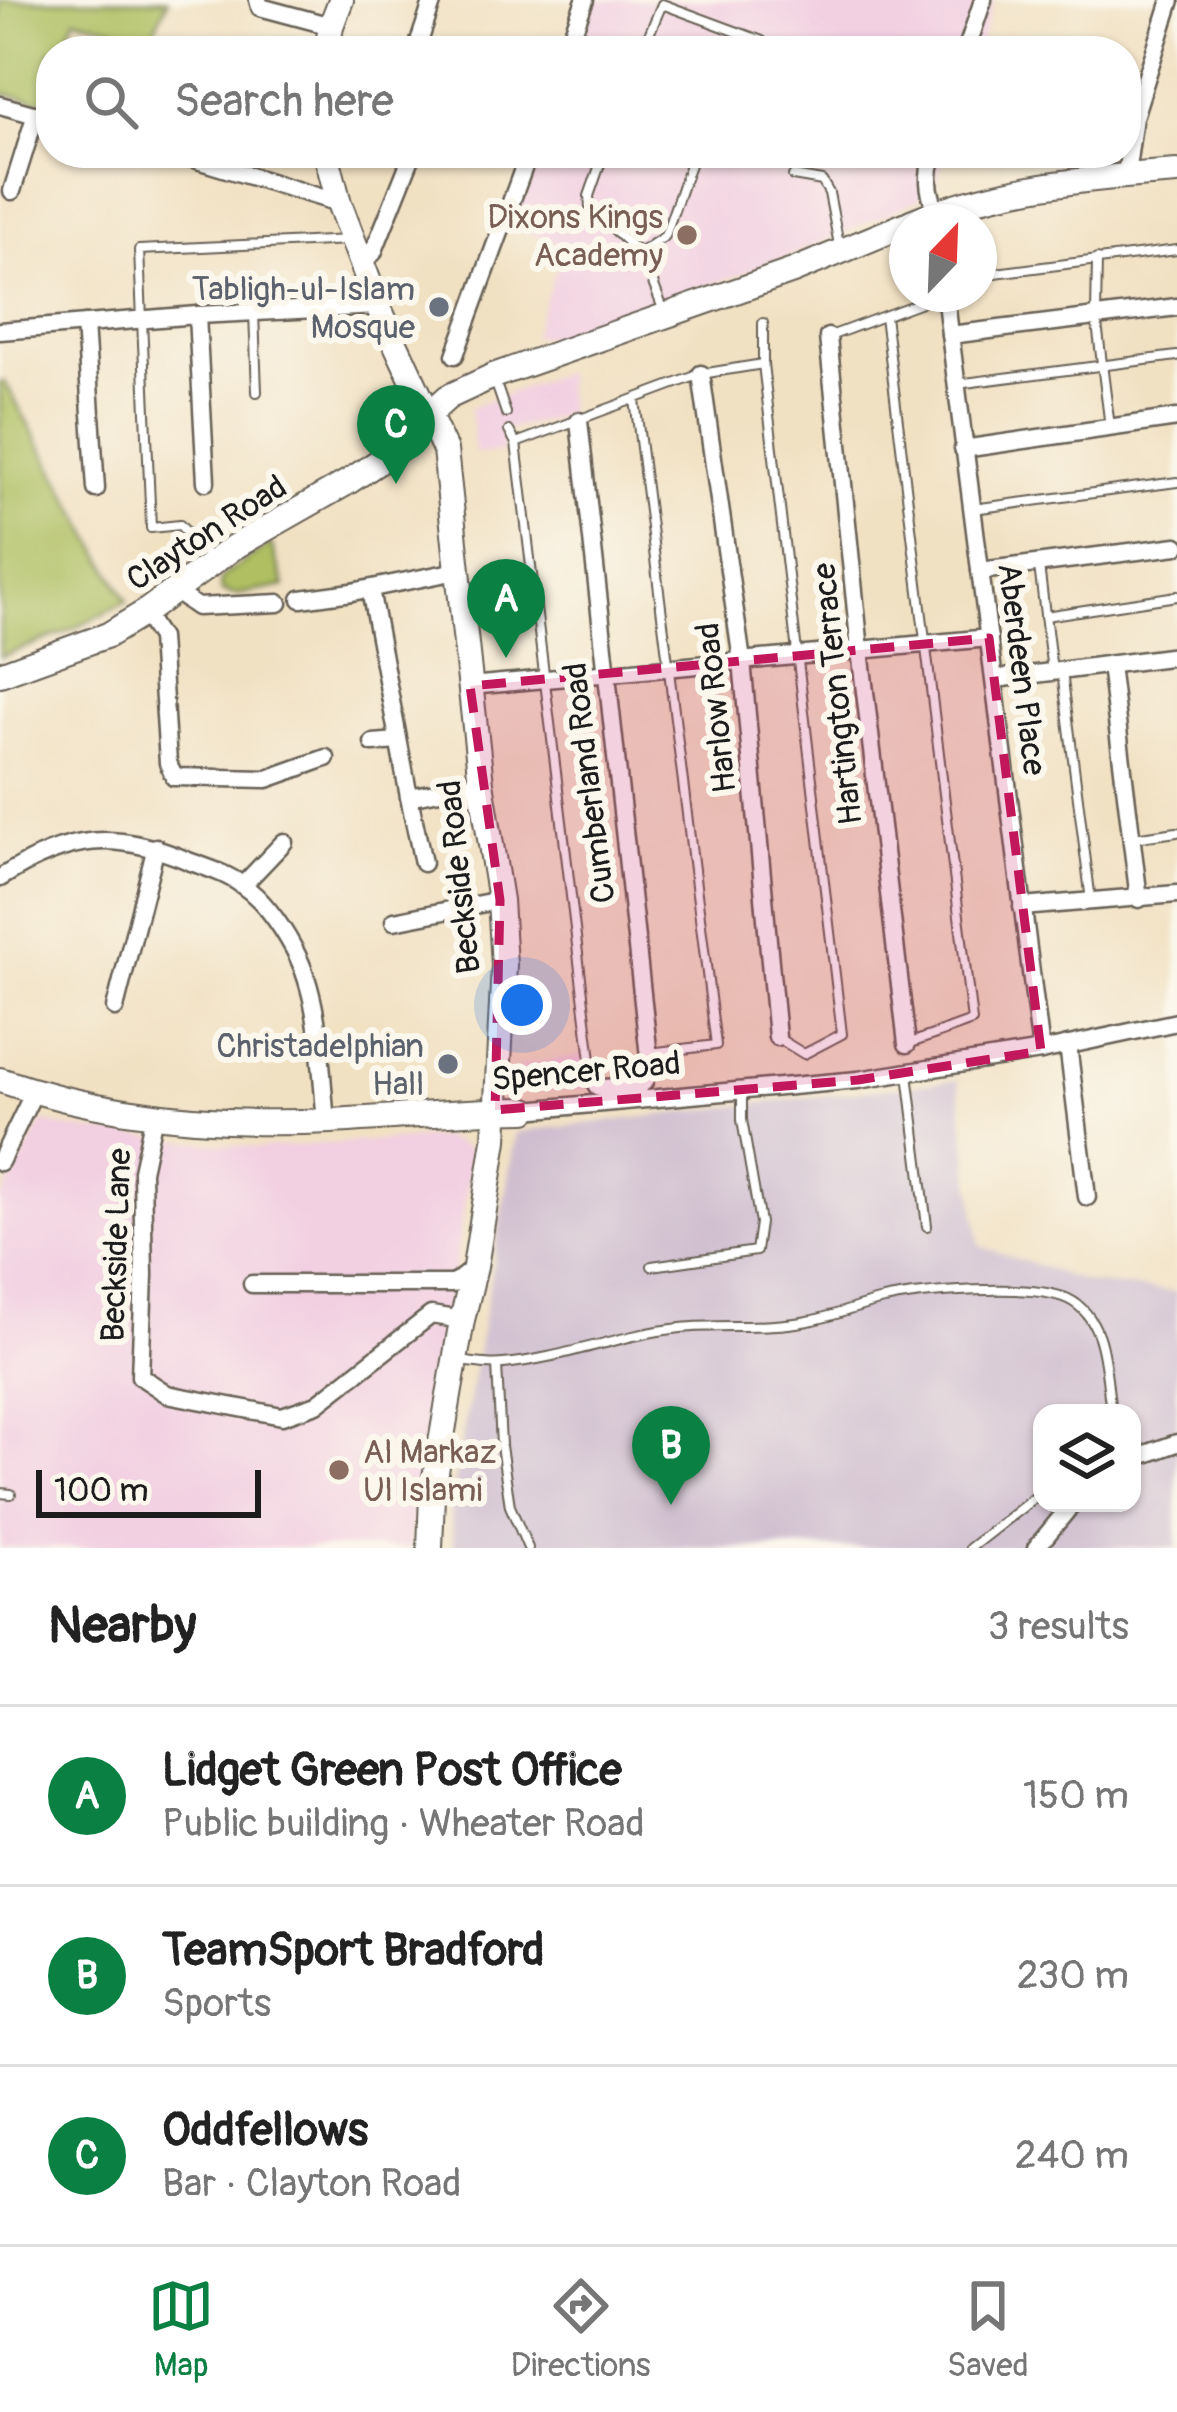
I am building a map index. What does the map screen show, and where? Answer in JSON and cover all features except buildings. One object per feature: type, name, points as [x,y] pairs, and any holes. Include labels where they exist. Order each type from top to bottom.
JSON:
[{"type":"street","points":[[258,0],[260,7],[325,36]]},
{"type":"street","points":[[330,36],[340,0]]},
{"type":"street","points":[[421,36],[434,0]]},
{"type":"street","points":[[572,36],[585,0]]},
{"type":"street","points":[[971,36],[982,0]]},
{"type":"street","points":[[1141,85],[1171,0]]},
{"type":"street","points":[[0,105],[36,115]]},
{"type":"street","points":[[11,191],[36,135]]},
{"type":"street","points":[[224,168],[339,203]]},
{"type":"street","name":"Beckside Road","points":[[330,168],[378,306],[445,450],[481,783],[500,900],[504,964],[495,1140],[433,1495],[430,1548]]},
{"type":"street","points":[[357,251],[373,253],[407,168]]},
{"type":"street","points":[[455,355],[524,168]]},
{"type":"street","points":[[929,168],[933,204]]},
{"type":"street","points":[[1126,168],[1126,175]]},
{"type":"street","name":"Clayton Road","points":[[961,204],[993,194],[1177,172]]},
{"type":"street","name":"Clayton Road","points":[[0,674],[108,635],[144,614],[233,547],[404,446],[448,397],[493,376],[889,231]]},
{"type":"street","points":[[0,331],[378,306]]},
{"type":"street","points":[[950,335],[1177,307]]},
{"type":"street","name":"Aberdeen Place","points":[[947,312],[1041,1051]]},
{"type":"street","points":[[197,315],[206,482]]},
{"type":"street","points":[[85,324],[96,489]]},
{"type":"street","name":"Hartington Terrace","points":[[828,337],[907,1044]]},
{"type":"street","name":"Harlow Road","points":[[701,374],[742,661],[777,1037]]},
{"type":"street","points":[[963,449],[1177,418]]},
{"type":"street","name":"Cumberland Road","points":[[579,421],[649,1053]]},
{"type":"street","points":[[980,571],[1177,546]]},
{"type":"street","points":[[301,599],[458,571]]},
{"type":"street","points":[[370,589],[422,862]]},
{"type":"street","points":[[174,591],[197,607],[279,603]]},
{"type":"street","points":[[144,614],[160,638],[168,763],[175,777],[267,779],[326,758]]},
{"type":"street","points":[[470,686],[989,638]]},
{"type":"street","points":[[996,679],[1177,656]]},
{"type":"street","points":[[1110,665],[1139,899]]},
{"type":"street","points":[[373,743],[398,741]]},
{"type":"street","points":[[409,796],[481,783]]},
{"type":"street","points":[[0,878],[36,856],[80,843],[125,841],[155,847],[243,885],[274,918],[295,951],[310,991],[326,1121]]},
{"type":"street","points":[[243,885],[284,842]]},
{"type":"street","points":[[115,1009],[155,847]]},
{"type":"street","points":[[1022,907],[1177,894]]},
{"type":"street","points":[[394,921],[500,900]]},
{"type":"street","name":"Spencer Road","points":[[0,1080],[34,1092],[154,1114],[326,1121],[526,1110],[858,1080],[1041,1051],[1177,1022]]},
{"type":"street","points":[[1069,1045],[1087,1197]]},
{"type":"street","points":[[594,1080],[602,1088],[638,1086],[648,1075],[649,1053]]},
{"type":"street","points":[[0,1162],[34,1092]]},
{"type":"street","name":"Beckside Lane","points":[[154,1114],[142,1171],[140,1376],[167,1394],[283,1416],[317,1404],[431,1315],[463,1319]]},
{"type":"street","points":[[252,1285],[453,1284],[475,1267]]},
{"type":"street","points":[[1141,1456],[1177,1443]]},
{"type":"street","points":[[1036,1548],[1065,1512]]},
{"type":"lane","points":[[648,36],[662,4],[748,36]]},
{"type":"lane","points":[[599,168],[590,207],[638,254],[665,316]]},
{"type":"lane","points":[[638,254],[665,236],[689,168]]},
{"type":"lane","points":[[793,176],[822,181],[829,193],[840,251]]},
{"type":"lane","points":[[212,562],[180,525],[151,528],[139,250],[357,251]]},
{"type":"lane","points":[[997,273],[1177,250]]},
{"type":"lane","points":[[1097,259],[1096,316],[1110,428]]},
{"type":"lane","points":[[828,337],[896,312]]},
{"type":"lane","points":[[254,313],[257,392]]},
{"type":"lane","points":[[885,316],[972,1022],[907,1044]]},
{"type":"lane","points":[[763,323],[763,364],[842,1034],[804,1054],[777,1037]]},
{"type":"lane","points":[[956,384],[1177,356]]},
{"type":"lane","points":[[515,443],[701,374],[763,364]]},
{"type":"lane","points":[[493,376],[506,412]]},
{"type":"lane","points":[[635,400],[716,1045],[649,1053]]},
{"type":"lane","points":[[509,431],[515,443],[594,1080]]},
{"type":"lane","points":[[971,509],[1177,482]]},
{"type":"lane","points":[[1039,564],[1091,902]]},
{"type":"lane","points":[[1045,616],[1177,596]]},
{"type":"lane","points":[[1132,838],[1177,832]]},
{"type":"lane","points":[[908,1072],[927,1226]]},
{"type":"lane","points":[[652,1266],[757,1251],[760,1223],[742,1120],[742,1090]]},
{"type":"lane","points":[[456,1361],[496,1365],[682,1328],[807,1322],[882,1300],[958,1292],[1043,1293],[1070,1300],[1088,1315],[1100,1336],[1110,1404]]},
{"type":"lane","points":[[496,1365],[510,1506],[528,1548]]},
{"type":"lane","points":[[0,1493],[11,1494]]},
{"type":"lane","points":[[970,1548],[1033,1499]]},
{"type":"highlighted area","points":[[989,638],[1041,1051],[858,1080],[495,1110],[500,900],[470,686]]},
{"type":"shaded area","points":[[595,0],[994,0],[983,36],[582,36]]},
{"type":"shaded area","name":"Dixons Kings Academy","points":[[531,168],[941,168],[934,189],[915,201],[889,204],[889,212],[786,258],[562,338],[532,336],[565,246],[509,225]]},
{"type":"shaded area","points":[[565,372],[567,415],[503,431],[503,452],[475,454],[470,408]]},
{"type":"shaded area","points":[[584,1055],[588,1089],[519,1090],[518,1066]]},
{"type":"shaded area","points":[[958,1080],[980,1246],[1088,1283],[1177,1292],[1177,1548],[454,1548],[450,1507],[516,1132]]},
{"type":"shaded area","points":[[43,1121],[67,1128],[256,1148],[440,1137],[473,1152],[411,1548],[0,1548],[0,1200]]},
{"type":"green space","points":[[0,0],[168,0],[151,36],[75,18],[68,36],[36,36],[36,100],[0,93]]},
{"type":"green space","points":[[5,382],[127,601],[69,631],[0,657],[0,383]]},
{"type":"green space","points":[[271,544],[285,586],[236,595],[222,591],[223,576]]},
{"type":"place","name":"Dixons Kings Academy","points":[[687,235]]},
{"type":"place","name":"Tabligh-ul-Islam Mosque","points":[[439,307]]},
{"type":"place","name":"Oddfellows","points":[[396,484]]},
{"type":"place","name":"Lidget Green Post Office","points":[[506,658]]},
{"type":"place","name":"Christadelphian Hall","points":[[448,1064]]},
{"type":"place","name":"Al Markaz Ul Islami","points":[[339,1470]]},
{"type":"place","name":"TeamSport Bradford","points":[[671,1505]]}]
